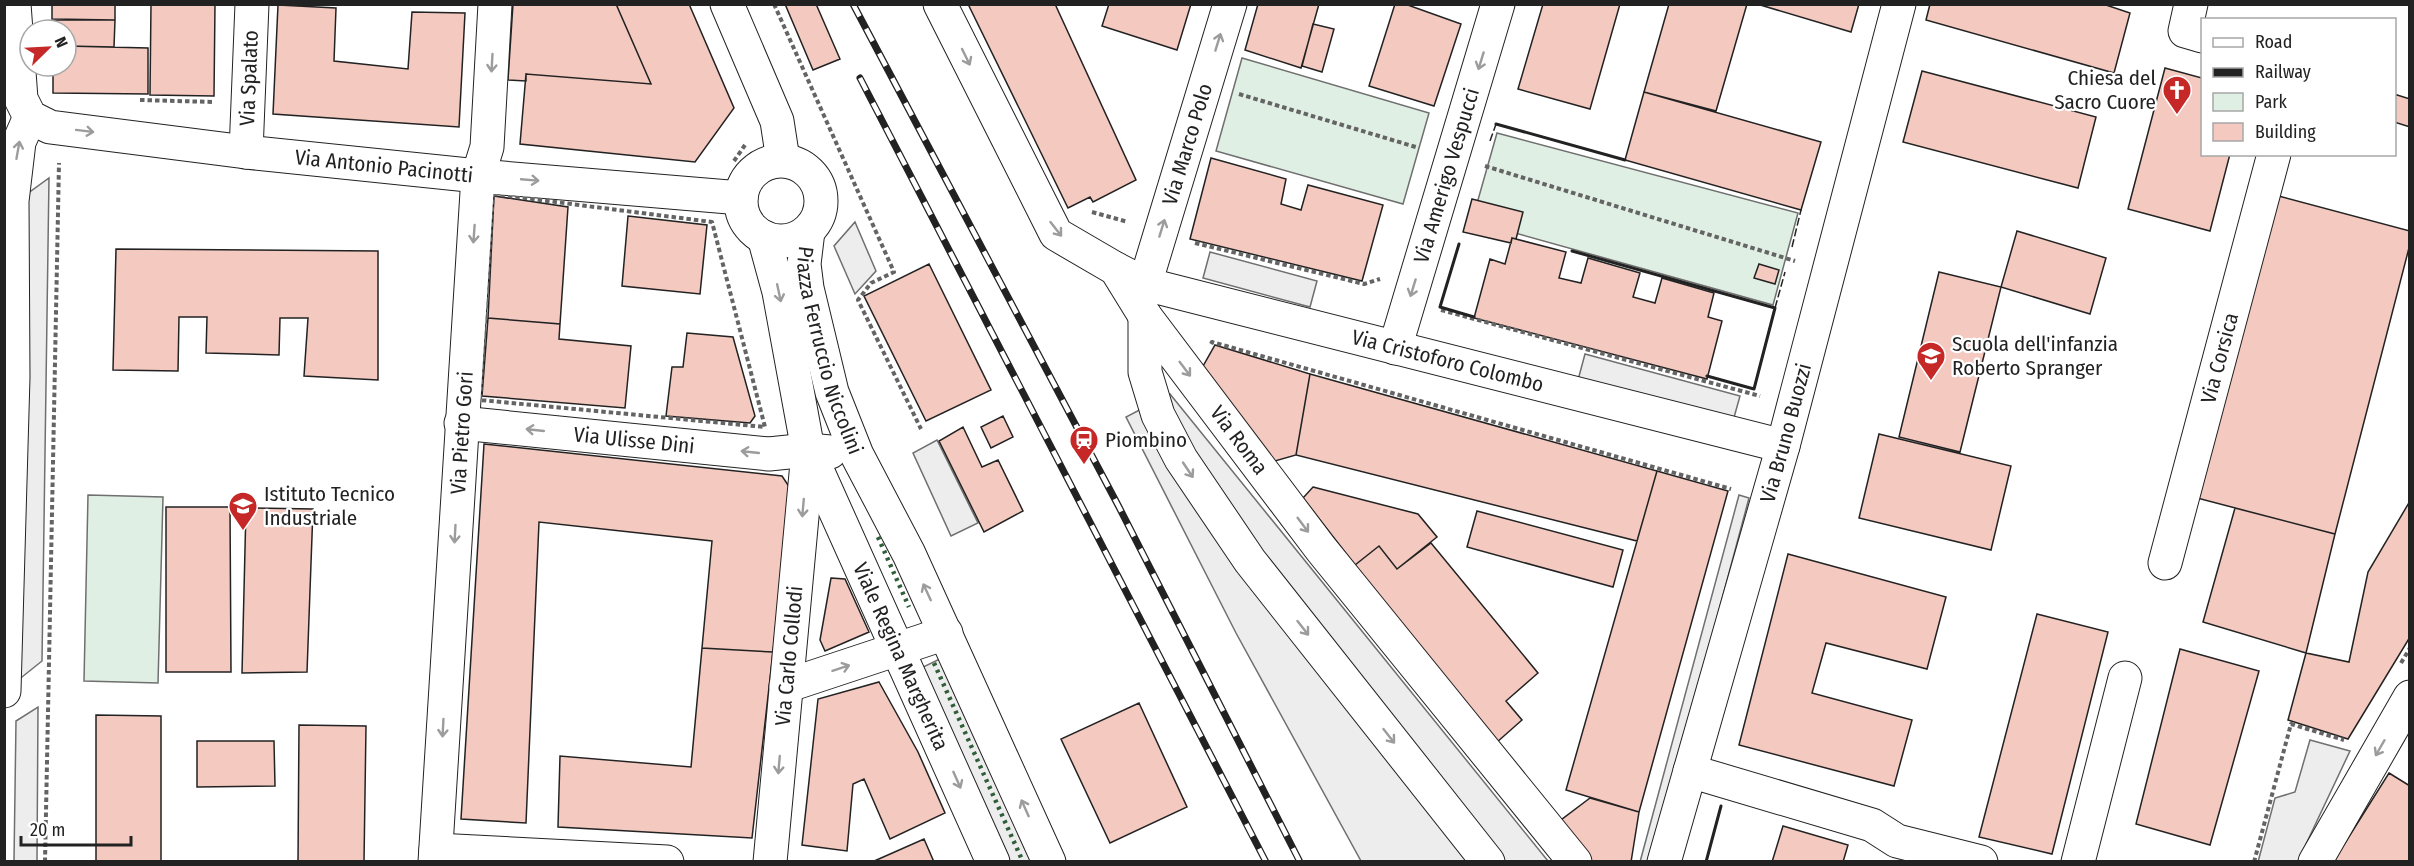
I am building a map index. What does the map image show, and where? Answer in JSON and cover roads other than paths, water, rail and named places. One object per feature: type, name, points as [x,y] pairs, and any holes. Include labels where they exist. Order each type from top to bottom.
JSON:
[{"type":"street","name":"Via Spalato","points":[[246,152],[252,4]]},
{"type":"street","name":"Via Pietro Gori","points":[[436,856],[461,423],[485,185],[495,4]]},
{"type":"street","points":[[727,4],[777,121],[783,160],[771,162],[750,175],[741,198]]},
{"type":"street","name":"Via Roma","points":[[940,4],[1056,234],[1116,269],[1145,316],[1321,549],[1575,861]]},
{"type":"street","name":"Via Marco Polo","points":[[1145,284],[1230,4]]},
{"type":"street","name":"Via Amerigo Vespucci","points":[[1395,348],[1498,4]]},
{"type":"street","name":"Via Bruno Buozzi","points":[[1664,861],[1783,446],[1899,4]]},
{"type":"street","points":[[4,691],[14,176],[19,142],[30,117],[21,99],[11,8]]},
{"type":"street","name":"Via Antonio Pacinotti","points":[[30,117],[50,127],[485,185],[741,198]]},
{"type":"street","name":"Via Corsica","points":[[2165,563],[2273,156]]},
{"type":"street","name":"Piazza Ferruccio Niccolini","points":[[741,198],[747,221],[764,237],[787,241],[808,231],[821,207],[821,194],[816,181],[808,171],[796,163],[783,160]]},
{"type":"street","name":"Piazza Ferruccio Niccolini","points":[[764,237],[779,292],[808,450],[857,455],[832,392],[812,311],[804,264],[808,231]]},
{"type":"street","name":"Via Cristoforo Colombo","points":[[1116,269],[1145,284],[1783,446]]},
{"type":"street","points":[[1145,316],[1145,372],[1158,416],[1181,459],[1250,561],[1488,861]]},
{"type":"street","name":"Via Ulisse Dini","points":[[461,423],[769,454],[808,450]]},
{"type":"street","name":"Viale Regina Margherita","points":[[808,450],[993,861]]},
{"type":"street","name":"Via Carlo Collodi","points":[[770,861],[808,450]]},
{"type":"street","points":[[857,455],[909,554],[1049,861]]},
{"type":"street","points":[[786,686],[946,633]]},
{"type":"street","points":[[2078,861],[2125,678]]},
{"type":"street","points":[[2315,861],[2404,682]]},
{"type":"street","points":[[1690,771],[1872,825],[1897,841],[1981,861]]},
{"type":"street","points":[[436,856],[667,861]]},
{"type":"railway","points":[[853,4],[1119,507],[1300,862]]},
{"type":"railway","points":[[860,78],[1266,862]]},
{"type":"place","name":"Chiesa del Sacro Cuore","points":[[2177,116]]},
{"type":"place","name":"Scuola dell'infanzia Roberto Spranger","points":[[1931,382]]},
{"type":"place","name":"Piombino","points":[[1084,466]]},
{"type":"place","name":"Istituto Tecnico Industriale","points":[[243,532]]}]
